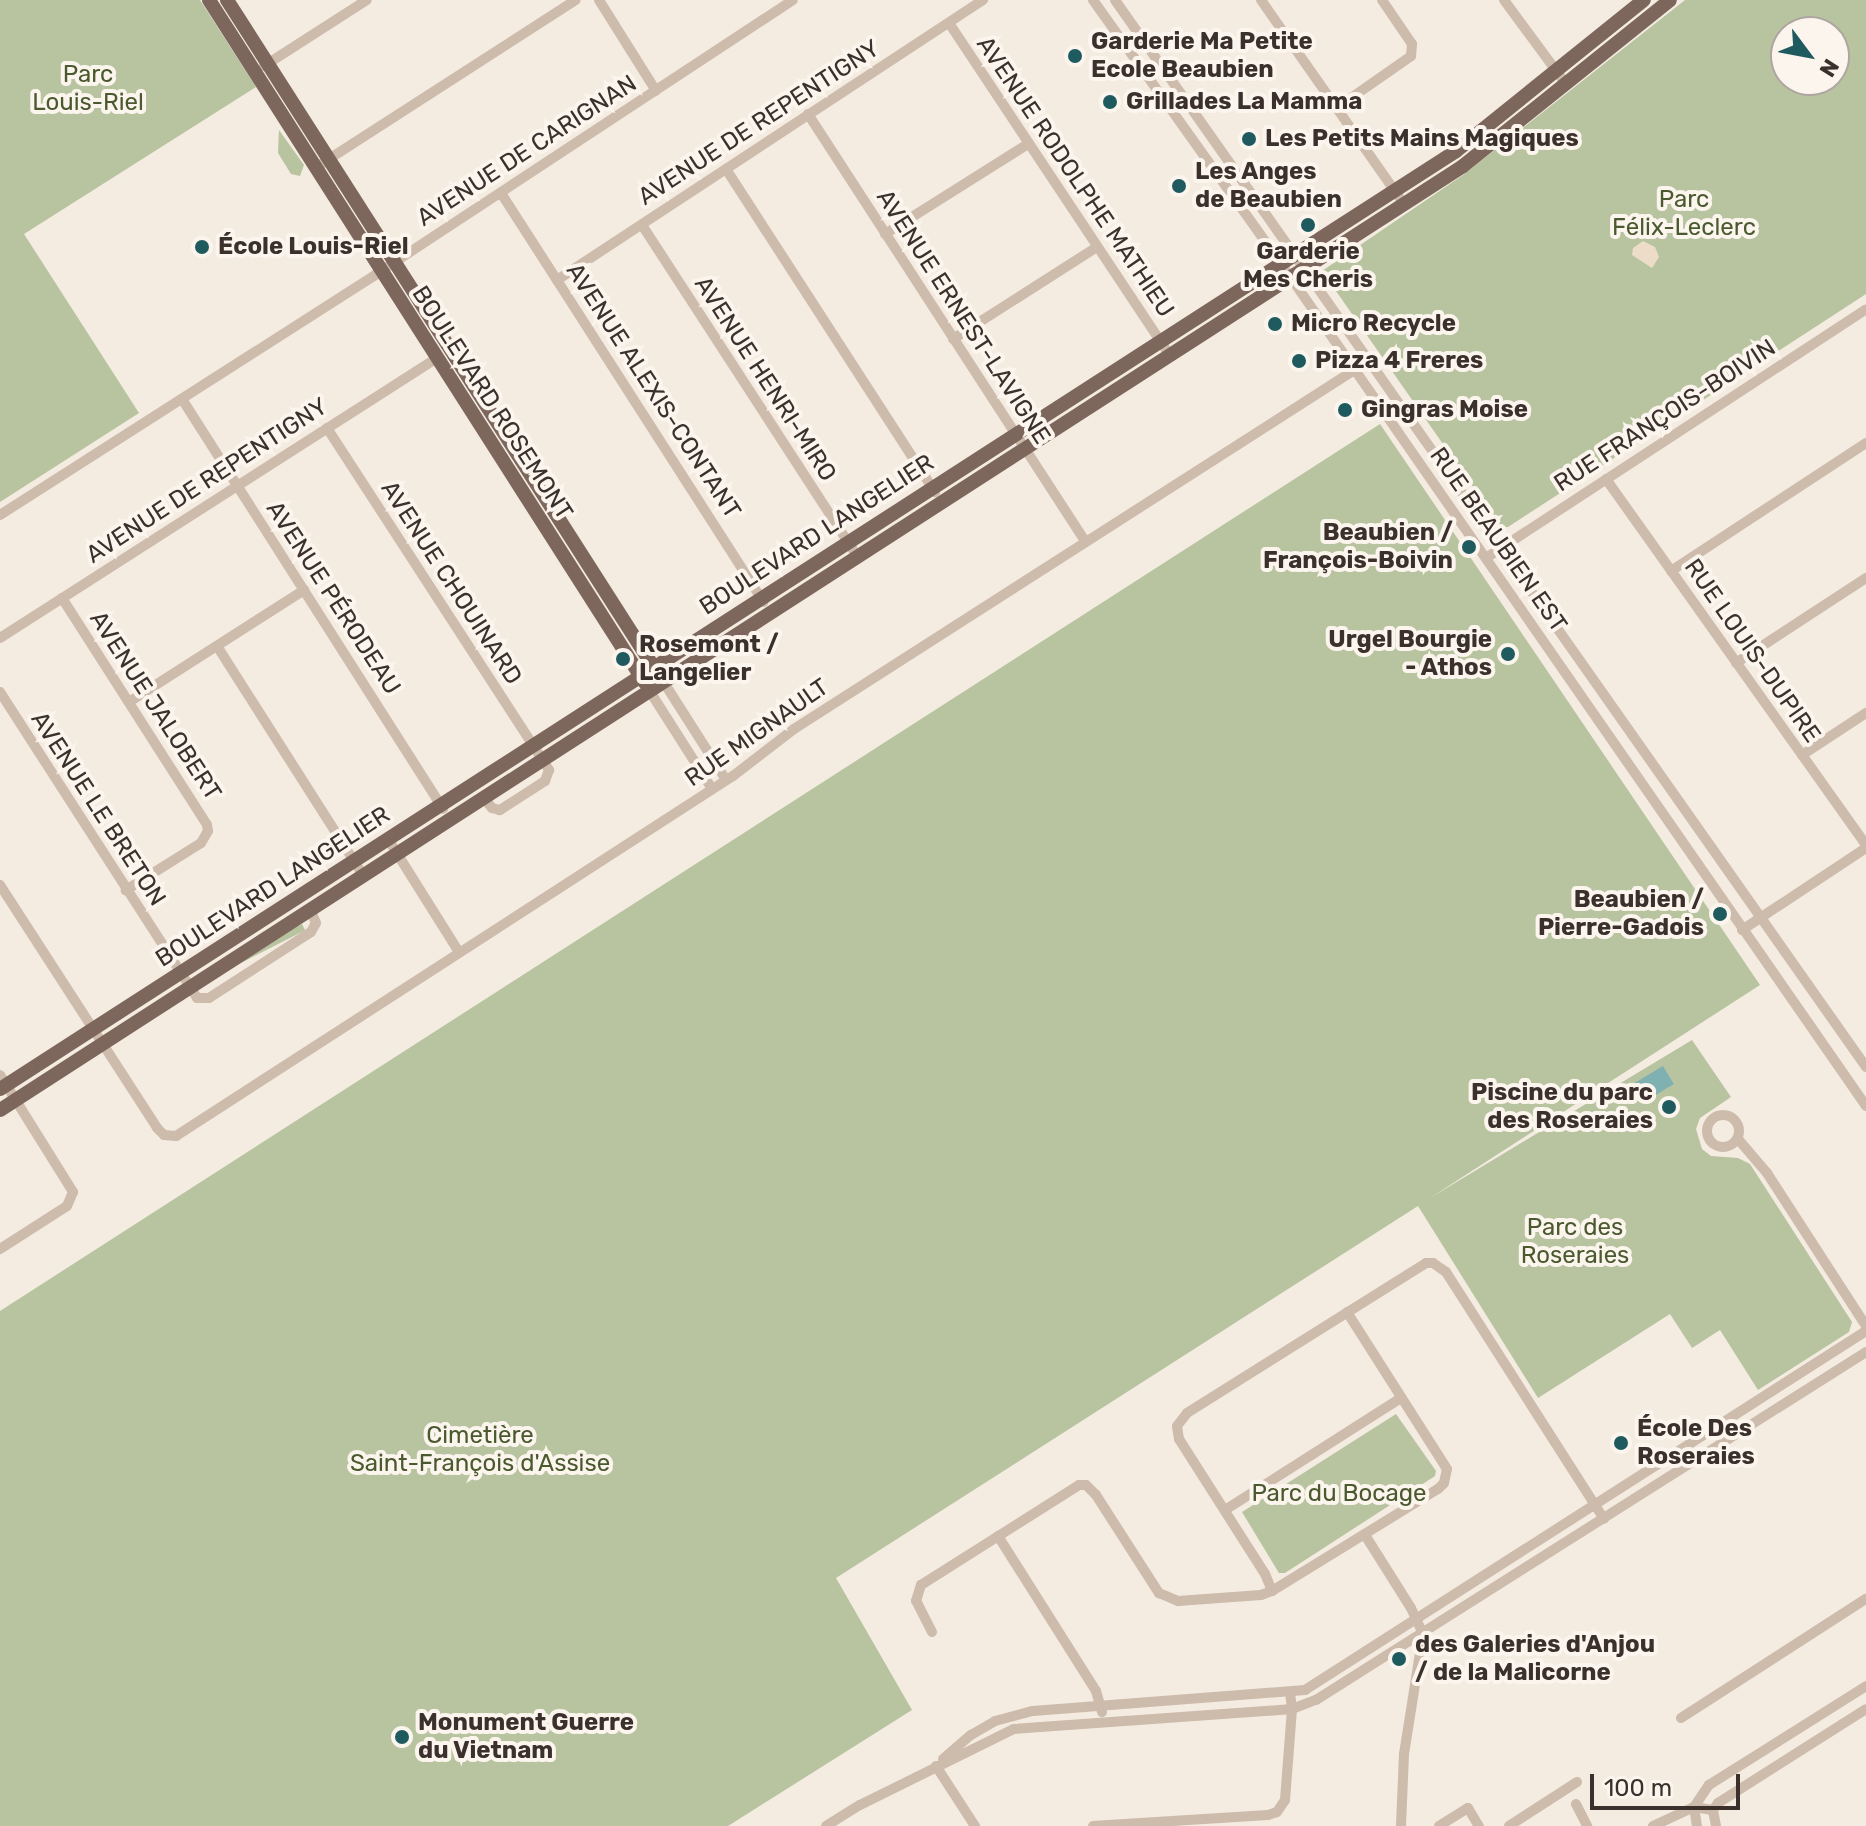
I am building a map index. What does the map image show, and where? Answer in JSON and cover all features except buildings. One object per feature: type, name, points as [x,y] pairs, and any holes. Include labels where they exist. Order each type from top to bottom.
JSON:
[{"type":"main road","name":"BOULEVARD ROSEMONT","points":[[209,0],[329,159],[437,358],[649,690]]},
{"type":"main road","name":"BOULEVARD ROSEMONT","points":[[227,0],[315,168],[388,266],[663,681]]},
{"type":"main road","name":"BOULEVARD LANGELIER","points":[[1302,262],[1395,190],[1468,142],[1644,0]]},
{"type":"main road","name":"BOULEVARD LANGELIER","points":[[2,1083],[93,1029],[932,487],[1020,440],[1286,271],[1404,204],[1463,166],[1670,0]]},
{"type":"main road","name":"BOULEVARD LANGELIER","points":[[0,1110],[941,500],[1020,440]]},
{"type":"street","points":[[261,68],[367,0]]},
{"type":"street","points":[[315,168],[576,0]]},
{"type":"street","points":[[599,0],[656,91]]},
{"type":"street","name":"AVENUE DE CARIGNAN","points":[[0,515],[501,193],[793,0]]},
{"type":"street","name":"AVENUE DE REPENTIGNY","points":[[557,280],[983,0]]},
{"type":"street","name":"RUE BEAUBIEN EST","points":[[1093,0],[1286,271],[1865,1103]]},
{"type":"street","points":[[1261,0],[1404,204]]},
{"type":"street","points":[[1338,107],[1411,56],[1412,44],[1382,0]]},
{"type":"street","points":[[1504,0],[1566,84]]},
{"type":"street","points":[[1103,14],[1116,2]]},
{"type":"street","name":"RUE BEAUBIEN EST","points":[[1116,2],[1302,262],[1758,918],[1866,1067]]},
{"type":"street","name":"AVENUE RODOLPHE MATHIEU","points":[[949,23],[1165,348]]},
{"type":"street","points":[[1168,105],[1183,95]]},
{"type":"street","name":"AVENUE ERNEST-LAVIGNE","points":[[808,114],[1085,541]]},
{"type":"street","points":[[885,234],[1028,144]]},
{"type":"street","points":[[726,169],[941,500]]},
{"type":"street","name":"AVENUE ALEXIS-CONTANT","points":[[501,193],[770,611]]},
{"type":"street","name":"AVENUE HENRI-MIRO","points":[[642,225],[856,555]]},
{"type":"street","points":[[953,339],[1097,247]]},
{"type":"street","points":[[1862,312],[1866,326]]},
{"type":"street","name":"RUE FRANÇOIS-BOIVIN","points":[[1486,558],[1862,312]]},
{"type":"street","name":"AVENUE DE REPENTIGNY","points":[[0,638],[437,358]]},
{"type":"street","name":"RUE MIGNAULT","points":[[102,1043],[157,1128],[168,1137],[180,1134],[726,780],[794,729],[1370,360]]},
{"type":"street","name":"AVENUE PÉRODEAU","points":[[182,399],[450,819]]},
{"type":"street","name":"AVENUE CHOUINARD","points":[[327,428],[542,760]]},
{"type":"street","points":[[1671,571],[1866,443]]},
{"type":"street","name":"RUE LOUIS-DUPIRE","points":[[1606,479],[1866,846]]},
{"type":"street","points":[[1736,663],[1866,578]]},
{"type":"street","points":[[129,702],[304,590]]},
{"type":"street","name":"AVENUE JALOBERT","points":[[62,598],[204,819],[208,831],[201,843],[126,890]]},
{"type":"street","points":[[217,646],[363,875]]},
{"type":"street","name":"BOULEVARD ROSEMONT","points":[[663,681],[726,780]]},
{"type":"street","name":"BOULEVARD ROSEMONT","points":[[649,690],[712,789]]},
{"type":"street","name":"AVENUE LE BRETON","points":[[0,692],[188,987]]},
{"type":"street","points":[[1802,755],[1866,713]]},
{"type":"street","points":[[1673,828],[1688,818]]},
{"type":"street","points":[[388,839],[459,952]]},
{"type":"street","points":[[1742,930],[1866,846]]},
{"type":"street","points":[[0,885],[102,1043]]},
{"type":"street","points":[[0,1249],[63,1209],[72,1197],[71,1188],[2,1083]]},
{"type":"street","points":[[936,1766],[971,1735],[1014,1714],[1290,1693],[1315,1684],[1866,1329],[1767,1173],[1738,1139]]},
{"type":"street","points":[[1272,1591],[1265,1574],[1179,1439],[1177,1426],[1187,1413],[1418,1267],[1433,1263],[1440,1266],[1604,1519]]},
{"type":"street","points":[[932,1632],[916,1601],[917,1590],[1072,1489],[1086,1485],[1096,1495],[1153,1585],[1168,1598],[1186,1600],[1261,1595],[1272,1591],[1438,1489],[1447,1477],[1447,1469],[1347,1312]]},
{"type":"street","points":[[826,1826],[936,1766],[1014,1729],[1292,1709],[1332,1692],[1866,1352]]},
{"type":"street","points":[[1225,1510],[1401,1398]]},
{"type":"street","points":[[1365,1535],[1417,1619],[1423,1634],[1404,1754],[1401,1826]]},
{"type":"street","points":[[998,1536],[1096,1691],[1102,1706],[1103,1721]]},
{"type":"street","points":[[1681,1718],[1866,1599]]},
{"type":"street","points":[[1653,1826],[1694,1807],[1709,1785],[1866,1686]]},
{"type":"street","points":[[1093,1826],[1277,1812],[1285,1800],[1292,1709],[1290,1693]]},
{"type":"street","points":[[1694,1807],[1713,1810],[1866,1709]]},
{"type":"street","points":[[936,1766],[975,1826]]},
{"type":"street","points":[[1509,1826],[1577,1782]]},
{"type":"street","points":[[1576,1804],[1587,1826]]},
{"type":"street","points":[[1694,1807],[1697,1826]]},
{"type":"street","points":[[1439,1826],[1468,1808],[1479,1826]]},
{"type":"street","points":[[1713,1810],[1716,1826]]},
{"type":"green space","name":"Parc Louis-Riel","points":[[0,0],[200,0],[256,87],[24,234],[139,413],[0,502]]},
{"type":"green space","name":"Parc Félix-Leclerc","points":[[1685,0],[1866,0],[1866,294],[1508,527],[1501,527],[1322,271],[1463,175]]},
{"type":"green space","points":[[279,130],[304,165],[300,176],[291,174],[278,153]]},
{"type":"green space","name":"Cimetière Saint-François d'Assise","points":[[1380,424],[1760,985],[1430,1198],[1692,1040],[1731,1097],[1700,1118],[1696,1129],[1702,1149],[1711,1156],[1738,1158],[1750,1164],[1852,1322],[1849,1332],[1758,1390],[1720,1330],[1692,1348],[1670,1314],[1538,1398],[1418,1206],[836,1578],[912,1710],[728,1826],[0,1826],[0,1311]]},
{"type":"green space","points":[[302,924],[305,930],[202,983],[199,977]]},
{"type":"green space","name":"Parc du Bocage","points":[[1396,1414],[1436,1471],[1435,1476],[1285,1573],[1279,1573],[1242,1512]]},
{"type":"shaded area","points":[[1643,241],[1655,247],[1659,257],[1652,268],[1632,255],[1633,248]]},
{"type":"water","points":[[1663,1066],[1674,1084],[1642,1103],[1631,1085]]},
{"type":"place","name":"Garderie Ma Petite Ecole Beaubien","points":[[1075,56]]},
{"type":"place","name":"Grillades La Mamma","points":[[1110,102]]},
{"type":"place","name":"Les Petits Mains Magiques","points":[[1249,139]]},
{"type":"place","name":"Les Anges de Beaubien","points":[[1179,186]]},
{"type":"place","name":"Garderie Mes Cheris","points":[[1308,225]]},
{"type":"place","name":"École Louis-Riel","points":[[202,247]]},
{"type":"place","name":"Micro Recycle","points":[[1275,324]]},
{"type":"place","name":"Pizza 4 Freres","points":[[1299,361]]},
{"type":"place","name":"Gingras Moise","points":[[1345,410]]},
{"type":"place","name":"Beaubien / François-Boivin","points":[[1469,547]]},
{"type":"place","name":"Urgel Bourgie - Athos","points":[[1508,654]]},
{"type":"place","name":"Rosemont / Langelier","points":[[623,659]]},
{"type":"place","name":"Beaubien / Pierre-Gadois","points":[[1720,914]]},
{"type":"place","name":"Piscine du parc des Roseraies","points":[[1669,1107]]},
{"type":"place","name":"École Des Roseraies","points":[[1621,1443]]},
{"type":"place","name":"des Galeries d'Anjou / de la Malicorne","points":[[1399,1659]]},
{"type":"place","name":"Monument Guerre du Vietnam","points":[[402,1737]]},
{"type":"park label","name":"Parc des Roseraies","points":[[1575,1242]]}]
